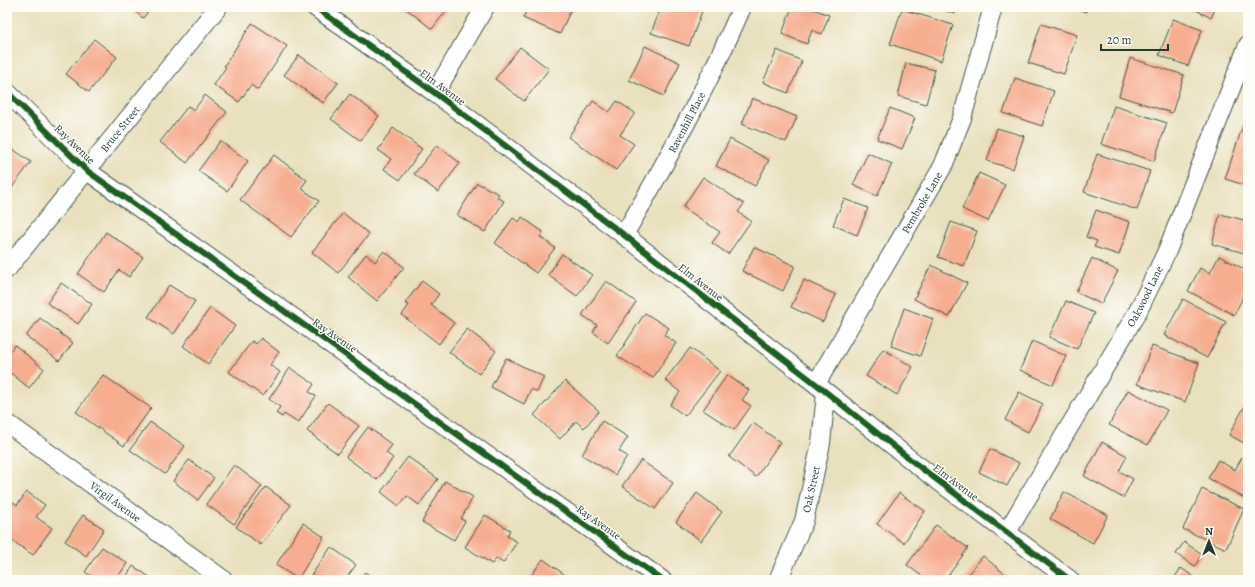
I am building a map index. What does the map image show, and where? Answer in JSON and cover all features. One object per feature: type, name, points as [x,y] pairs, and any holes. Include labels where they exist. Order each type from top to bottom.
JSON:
[{"type":"street","name":"Bruce Street","points":[[7,268],[218,7]]},
{"type":"street","name":"Elm Avenue","points":[[315,7],[435,93],[624,235],[916,464],[1070,580]]},
{"type":"street","points":[[435,93],[485,7]]},
{"type":"street","name":"Ravenhill Place","points":[[624,235],[692,114],[723,51],[742,7]]},
{"type":"street","name":"Pembroke Lane","points":[[821,388],[943,166],[962,118],[993,7]]},
{"type":"street","name":"Oakwood Lane","points":[[1006,532],[1138,311],[1164,258],[1248,45]]},
{"type":"street","name":"Ray Avenue","points":[[7,92],[86,170],[662,580]]},
{"type":"street","name":"Oak Street","points":[[778,580],[804,521],[822,443],[821,388]]},
{"type":"street","name":"Virgil Avenue","points":[[7,423],[224,580]]},
{"type":"building","points":[[129,7],[152,7],[143,18]]},
{"type":"building","points":[[404,7],[449,7],[432,29]]},
{"type":"building","points":[[528,7],[572,7],[560,34],[523,18]]},
{"type":"building","points":[[661,7],[690,7],[702,11],[689,46],[651,33]]},
{"type":"building","points":[[792,7],[808,7],[829,15],[822,34],[812,30],[807,44],[782,34]]},
{"type":"building","points":[[935,7],[957,7],[955,14]]},
{"type":"building","points":[[1072,7],[1088,7],[1086,12]]},
{"type":"building","points":[[1190,7],[1216,7],[1211,18]]},
{"type":"building","points":[[902,9],[953,25],[941,61],[890,44]]},
{"type":"building","points":[[1173,19],[1202,30],[1188,66],[1159,55]]},
{"type":"building","points":[[252,23],[287,46],[258,90],[251,85],[239,102],[214,85],[226,67],[224,66]]},
{"type":"building","points":[[1041,24],[1077,35],[1064,74],[1028,63]]},
{"type":"building","points":[[94,39],[117,57],[89,92],[66,74]]},
{"type":"building","points":[[645,46],[680,63],[664,96],[629,80]]},
{"type":"building","points":[[520,47],[549,69],[524,101],[495,79]]},
{"type":"building","points":[[777,50],[802,61],[788,93],[763,82]]},
{"type":"building","points":[[299,55],[338,83],[323,103],[284,75]]},
{"type":"building","points":[[1130,58],[1184,75],[1172,113],[1119,96]]},
{"type":"building","points":[[906,63],[935,70],[926,104],[898,96]]},
{"type":"building","points":[[1015,78],[1054,91],[1042,126],[1003,113]]},
{"type":"building","points":[[350,94],[379,116],[361,141],[331,119]]},
{"type":"building","points":[[205,95],[227,112],[187,163],[160,142],[188,106],[194,110]]},
{"type":"building","points":[[752,98],[797,117],[786,142],[742,124]]},
{"type":"building","points":[[593,101],[609,112],[617,101],[635,113],[620,135],[634,144],[616,170],[568,137]]},
{"type":"building","points":[[1114,106],[1167,123],[1154,161],[1101,144]]},
{"type":"building","points":[[890,108],[915,118],[902,149],[877,139]]},
{"type":"building","points":[[1244,122],[1248,123],[1248,186],[1225,179]]},
{"type":"building","points":[[393,128],[422,149],[400,180],[384,169],[391,159],[378,150]]},
{"type":"building","points":[[997,128],[1024,136],[1013,169],[987,161]]},
{"type":"building","points":[[730,139],[769,160],[755,186],[716,166]]},
{"type":"building","points":[[220,141],[248,161],[227,191],[198,171]]},
{"type":"building","points":[[7,145],[31,162],[11,189],[7,186]]},
{"type":"building","points":[[437,145],[460,163],[438,192],[414,174]]},
{"type":"building","points":[[868,153],[892,164],[877,196],[853,185]]},
{"type":"building","points":[[1097,154],[1150,171],[1137,210],[1084,192]]},
{"type":"building","points":[[274,155],[307,180],[301,188],[319,201],[291,237],[240,200]]},
{"type":"building","points":[[979,173],[1005,185],[988,221],[962,209]]},
{"type":"building","points":[[703,177],[744,204],[738,212],[751,221],[728,254],[712,243],[720,232],[683,207]]},
{"type":"building","points":[[477,183],[499,194],[497,197],[504,201],[485,232],[457,215]]},
{"type":"building","points":[[844,199],[868,208],[857,235],[833,225]]},
{"type":"building","points":[[1096,210],[1130,222],[1119,255],[1094,247],[1097,241],[1086,237]]},
{"type":"building","points":[[343,213],[369,234],[338,273],[312,252]]},
{"type":"building","points":[[1220,214],[1248,221],[1248,254],[1212,244]]},
{"type":"building","points":[[522,217],[543,232],[540,237],[555,248],[536,273],[495,243],[513,218],[519,222]]},
{"type":"building","points":[[951,222],[977,231],[964,266],[938,257]]},
{"type":"building","points":[[106,232],[143,257],[129,277],[119,270],[104,292],[78,274]]},
{"type":"building","points":[[754,247],[795,266],[783,291],[742,271]]},
{"type":"building","points":[[384,251],[404,267],[377,301],[348,277],[366,254],[375,262]]},
{"type":"building","points":[[562,254],[592,275],[577,296],[548,275]]},
{"type":"building","points":[[1219,256],[1248,271],[1248,300],[1243,297],[1234,315],[1188,291],[1200,268],[1210,273]]},
{"type":"building","points":[[1092,258],[1118,271],[1101,304],[1076,292]]},
{"type":"building","points":[[931,265],[967,283],[949,317],[914,299]]},
{"type":"building","points":[[804,280],[836,295],[823,322],[791,307]]},
{"type":"building","points":[[422,281],[439,294],[431,305],[454,323],[439,344],[402,315],[409,305],[405,303]]},
{"type":"building","points":[[606,281],[636,302],[608,343],[593,332],[597,325],[582,315]]},
{"type":"building","points":[[61,283],[92,304],[78,324],[47,303]]},
{"type":"building","points":[[169,285],[195,301],[174,334],[148,317]]},
{"type":"building","points":[[1183,299],[1226,322],[1207,358],[1164,335]]},
{"type":"building","points":[[1066,301],[1094,313],[1077,349],[1049,337]]},
{"type":"building","points":[[210,308],[235,326],[208,364],[183,346]]},
{"type":"building","points":[[904,308],[933,319],[920,356],[891,346]]},
{"type":"building","points":[[645,313],[669,328],[664,335],[676,343],[653,378],[617,356]]},
{"type":"building","points":[[40,318],[73,343],[59,361],[26,336]]},
{"type":"building","points":[[467,329],[496,351],[479,374],[449,352]]},
{"type":"building","points":[[261,338],[279,352],[270,365],[280,372],[263,396],[229,372],[252,341],[256,344]]},
{"type":"building","points":[[1032,341],[1066,356],[1053,385],[1020,370]]},
{"type":"building","points":[[15,345],[44,369],[29,388],[7,370],[7,355]]},
{"type":"building","points":[[1152,346],[1199,363],[1185,402],[1137,384]]},
{"type":"building","points":[[690,348],[720,371],[685,416],[670,405],[680,392],[665,380]]},
{"type":"building","points":[[883,349],[913,367],[897,395],[866,376]]},
{"type":"building","points":[[506,358],[544,377],[537,392],[531,389],[524,404],[491,387]]},
{"type":"building","points":[[290,368],[314,384],[309,392],[316,396],[298,423],[284,414],[282,417],[276,413],[280,407],[269,399]]},
{"type":"building","points":[[103,375],[151,408],[124,446],[76,412]]},
{"type":"building","points":[[727,375],[749,390],[742,400],[751,406],[734,430],[703,410]]},
{"type":"building","points":[[565,381],[599,411],[584,428],[576,421],[560,439],[534,415]]},
{"type":"building","points":[[1128,390],[1167,410],[1148,445],[1109,425]]},
{"type":"building","points":[[1019,392],[1043,404],[1028,432],[1005,420]]},
{"type":"building","points":[[1248,400],[1248,445],[1229,435]]},
{"type":"building","points":[[328,403],[359,426],[338,454],[307,431]]},
{"type":"building","points":[[602,421],[628,437],[619,451],[627,456],[615,475],[582,455]]},
{"type":"building","points":[[150,422],[185,446],[165,474],[130,450]]},
{"type":"building","points":[[753,423],[780,442],[756,477],[729,457]]},
{"type":"building","points":[[368,427],[392,445],[386,453],[393,458],[377,480],[346,457]]},
{"type":"building","points":[[1102,442],[1127,456],[1119,471],[1133,479],[1123,498],[1084,476]]},
{"type":"building","points":[[990,449],[1019,463],[1007,486],[979,472]]},
{"type":"building","points":[[1245,452],[1248,453],[1248,500],[1208,478],[1218,460],[1235,470]]},
{"type":"building","points":[[408,457],[438,479],[419,505],[407,496],[399,506],[381,492]]},
{"type":"building","points":[[189,460],[214,478],[198,500],[173,481]]},
{"type":"building","points":[[641,460],[673,483],[655,509],[622,486]]},
{"type":"building","points":[[234,465],[262,486],[234,524],[206,504]]},
{"type":"building","points":[[445,481],[473,497],[461,519],[465,521],[454,540],[422,522]]},
{"type":"building","points":[[266,487],[291,505],[261,545],[236,527]]},
{"type":"building","points":[[1202,489],[1244,509],[1226,549],[1183,529]]},
{"type":"building","points":[[27,492],[45,505],[36,517],[52,528],[33,555],[7,537],[7,511],[13,502],[17,505]]},
{"type":"building","points":[[1064,492],[1108,515],[1093,543],[1050,519]]},
{"type":"building","points":[[697,493],[722,512],[701,541],[676,522]]},
{"type":"building","points":[[899,493],[925,511],[904,543],[877,524]]},
{"type":"building","points":[[83,515],[104,529],[86,556],[65,541]]},
{"type":"building","points":[[485,515],[510,530],[507,536],[517,542],[503,563],[496,558],[492,564],[465,547]]},
{"type":"building","points":[[303,523],[324,537],[298,579],[276,565]]},
{"type":"building","points":[[936,525],[968,548],[945,580],[927,580],[907,565]]},
{"type":"building","points":[[1184,542],[1202,554],[1195,566],[1176,554]]},
{"type":"building","points":[[102,547],[127,563],[116,580],[97,580],[85,572]]},
{"type":"building","points":[[331,547],[356,565],[345,580],[308,580]]},
{"type":"building","points":[[983,556],[1011,579],[964,579]]},
{"type":"building","points":[[543,559],[572,580],[528,580]]},
{"type":"building","points":[[133,566],[154,580],[124,580]]},
{"type":"building","points":[[1181,568],[1199,580],[1173,580]]},
{"type":"building","points":[[365,572],[376,580],[359,580]]},
{"type":"cycle path","points":[[315,7],[435,93],[624,235],[816,384],[916,464],[1070,580]]},
{"type":"cycle path","points":[[7,92],[86,170],[662,580]]}]
